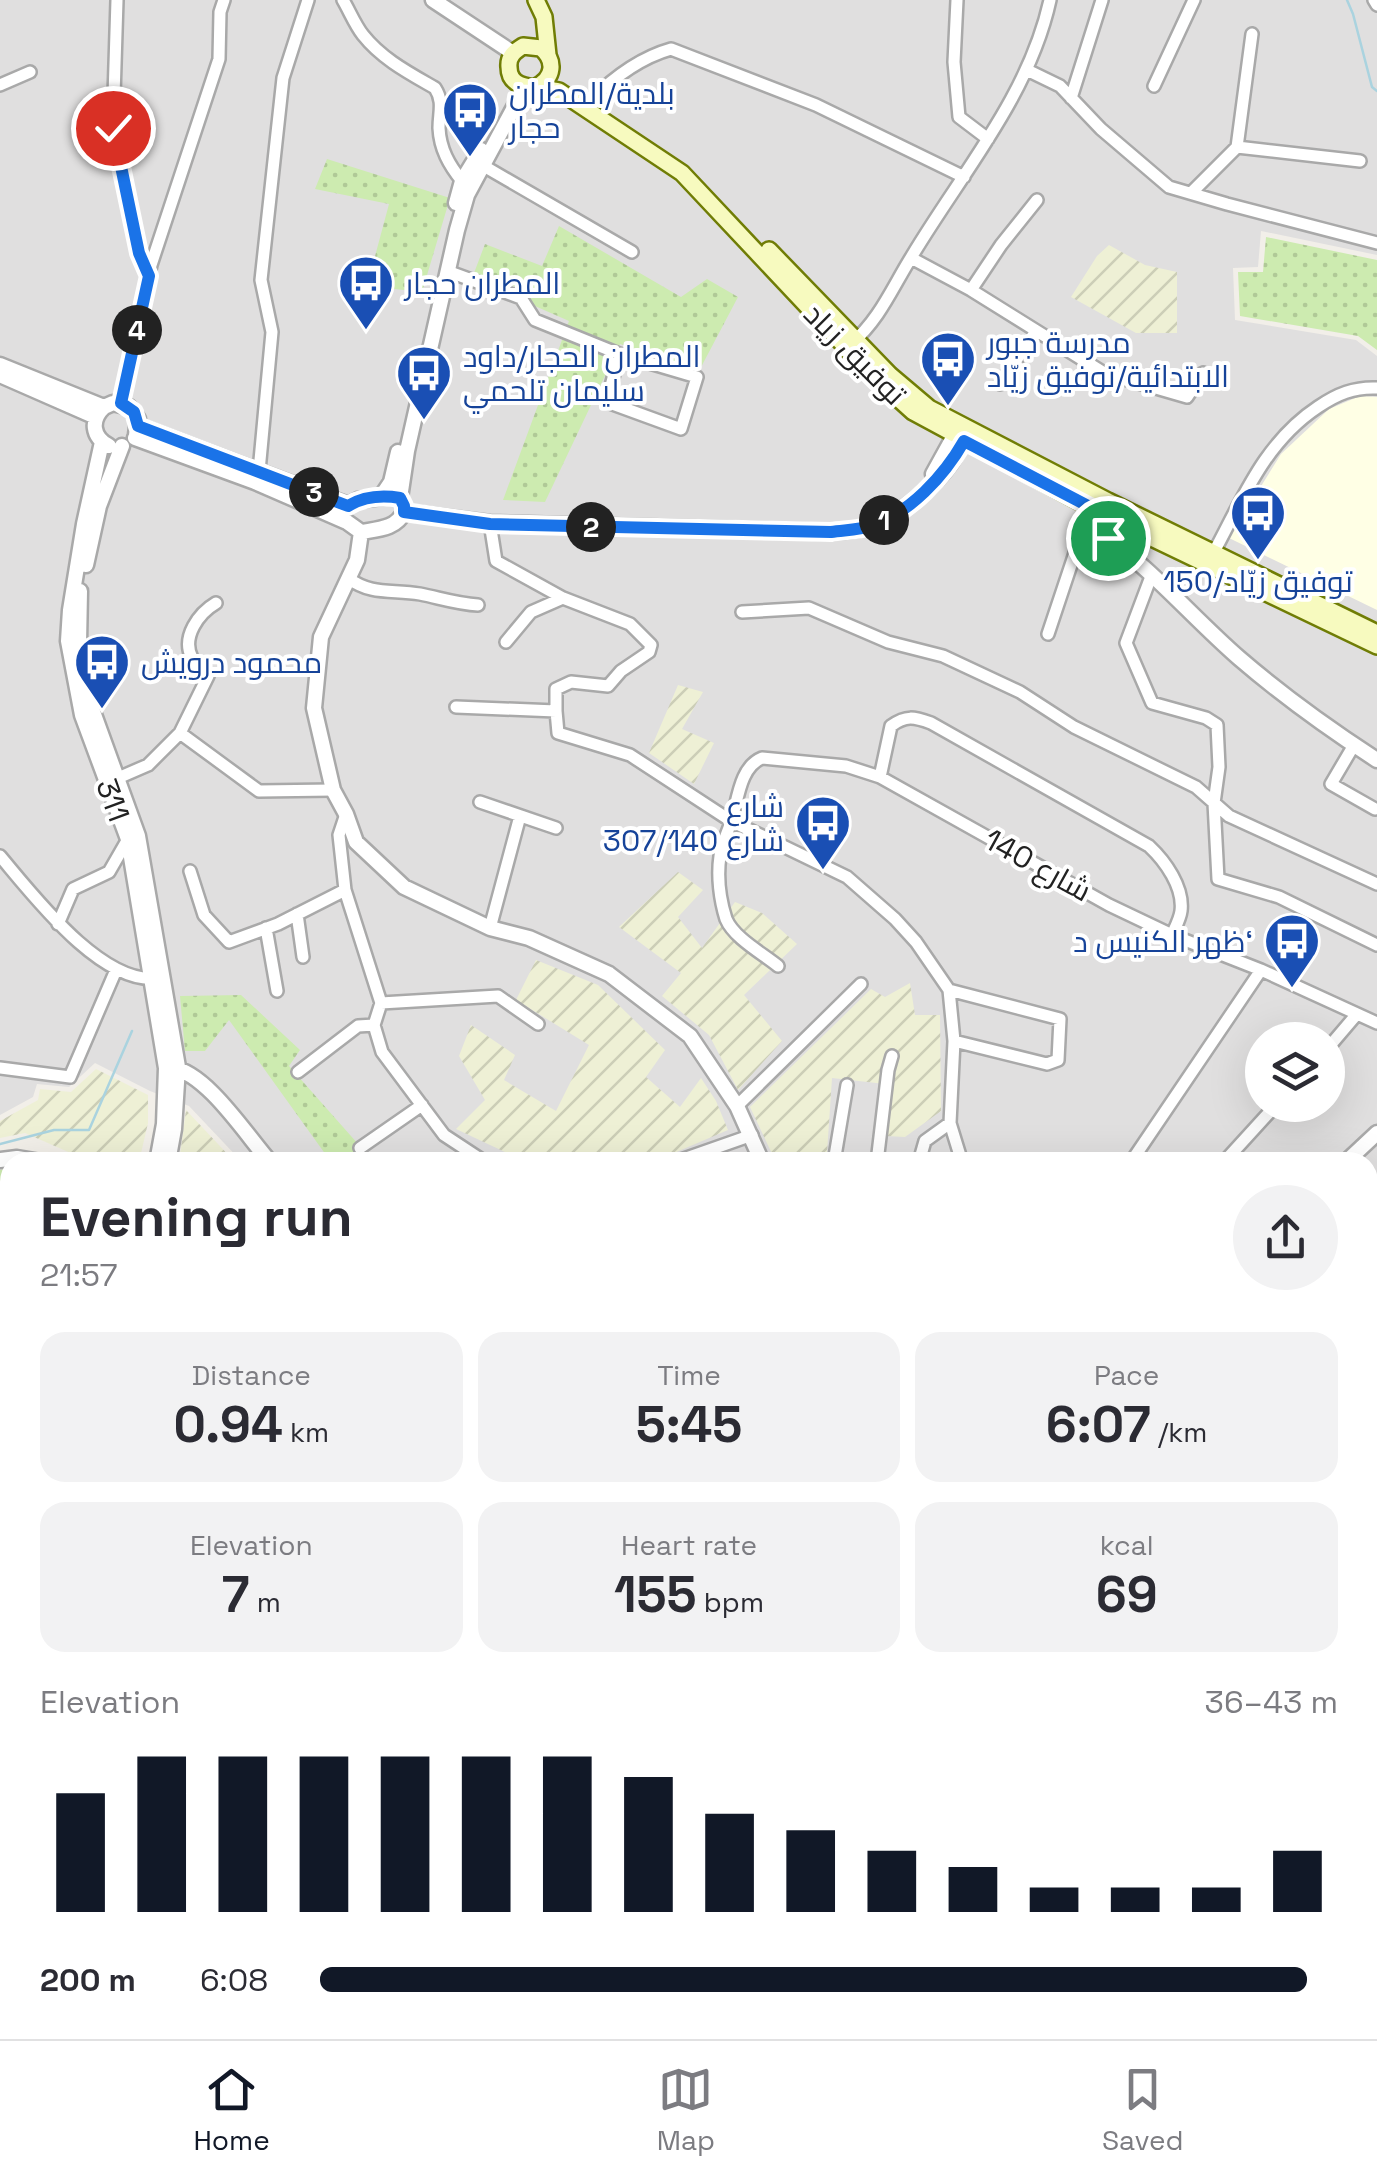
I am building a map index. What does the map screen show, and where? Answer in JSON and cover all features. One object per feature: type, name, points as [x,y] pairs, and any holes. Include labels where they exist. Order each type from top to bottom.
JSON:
[{"type":"main road","points":[[528,0],[537,28],[529,45]]},
{"type":"main road","points":[[536,0],[544,17],[550,60],[548,78],[527,86],[510,74],[508,66],[513,53],[523,46],[541,48],[550,60]]},
{"type":"main road","name":"توفيق زياد","points":[[550,60],[568,85],[694,172],[852,344]]},
{"type":"main road","name":"توفيق زياد","points":[[527,86],[559,91],[682,173],[852,344],[961,435],[1377,646]]},
{"type":"main road","name":"توفيق زياد","points":[[1104,509],[1214,552],[1377,632]]},
{"type":"street","points":[[117,0],[113,128],[139,253],[149,276]]},
{"type":"street","points":[[121,403],[149,276],[219,58],[224,0]]},
{"type":"street","points":[[259,471],[272,332],[261,280],[283,78],[308,0]]},
{"type":"street","points":[[344,0],[362,34],[374,47],[439,93],[443,151],[462,181]]},
{"type":"street","points":[[434,0],[513,53]]},
{"type":"street","points":[[956,0],[954,62],[959,118],[988,139]]},
{"type":"street","points":[[852,344],[880,313],[988,139],[1027,70],[1050,0]]},
{"type":"street","points":[[1072,98],[1102,0]]},
{"type":"street","points":[[1154,86],[1194,0]]},
{"type":"street","points":[[1191,193],[1237,147],[1252,34]]},
{"type":"street","points":[[590,101],[642,60],[671,49],[816,105],[964,177]]},
{"type":"street","points":[[1027,70],[1060,86],[1101,129],[1170,186],[1377,243]]},
{"type":"street","points":[[0,85],[30,72]]},
{"type":"street","points":[[132,437],[256,482],[347,522],[361,532],[397,523],[416,401],[467,194],[527,86]]},
{"type":"street","points":[[381,497],[391,482],[462,181],[527,86]]},
{"type":"street","points":[[1237,147],[1360,161]]},
{"type":"street","points":[[482,166],[632,252]]},
{"type":"street","points":[[970,290],[1037,200]]},
{"type":"street","points":[[911,258],[1104,374],[1187,397],[1204,374]]},
{"type":"street","points":[[447,271],[521,298],[535,320],[619,354],[696,378],[681,429],[607,402],[619,354]]},
{"type":"street","points":[[1000,384],[1036,331]]},
{"type":"street","points":[[0,365],[100,412]]},
{"type":"street","points":[[0,376],[100,412],[121,403]]},
{"type":"street","points":[[1214,552],[1274,445],[1298,420],[1336,395],[1363,387],[1377,388]]},
{"type":"street","points":[[121,403],[134,412],[132,437]]},
{"type":"street","points":[[100,412],[96,432],[109,446],[132,437],[259,471],[348,506]]},
{"type":"street","points":[[348,506],[358,500],[381,497],[490,524],[831,532],[870,526],[915,499],[941,475],[961,435]]},
{"type":"street","name":"311","points":[[132,437],[99,506],[80,589],[78,643],[92,709],[138,836],[172,1068],[174,1129],[170,1152]]},
{"type":"street","name":"311","points":[[102,442],[84,524],[68,642],[82,715],[128,839],[157,978]]},
{"type":"street","points":[[347,522],[348,506]]},
{"type":"street","points":[[1104,509],[1096,524],[1101,533],[1152,574],[1240,659],[1377,760]]},
{"type":"street","points":[[1048,634],[1082,532],[1104,509]]},
{"type":"street","points":[[490,524],[496,561],[564,598],[630,624],[651,645],[649,652],[621,671],[608,686],[571,682],[556,689],[558,733],[630,755],[732,820],[847,877],[916,942],[948,990],[954,1040],[950,1123],[959,1152]]},
{"type":"street","points":[[361,532],[357,560],[322,637],[314,708],[333,790],[356,842],[404,887],[490,928],[528,938],[608,974],[690,1036],[736,1106],[758,1152]]},
{"type":"street","points":[[1152,574],[1126,642],[1152,703],[1206,718],[1217,725],[1219,767],[1214,804],[1218,878],[1279,897],[1377,945]]},
{"type":"street","points":[[348,578],[368,590],[422,594],[478,605]]},
{"type":"street","points":[[506,642],[532,612],[564,598]]},
{"type":"street","points":[[118,778],[148,765],[180,732],[208,676],[190,656],[189,640],[197,618],[216,603]]},
{"type":"street","points":[[742,612],[809,608],[888,642],[943,656],[1020,692],[1074,727],[1196,788],[1228,816],[1377,884]]},
{"type":"street","points":[[456,706],[556,711]]},
{"type":"street","points":[[880,777],[891,726],[912,716],[931,723],[1149,846],[1172,874],[1180,901],[1181,912],[1172,935]]},
{"type":"street","points":[[180,732],[258,790],[333,790]]},
{"type":"street","points":[[1354,745],[1331,784],[1375,809]]},
{"type":"street","name":"شارع 140","points":[[732,820],[750,766],[762,758],[846,766],[880,777],[1172,935],[1377,1023]]},
{"type":"street","points":[[480,802],[556,828]]},
{"type":"street","points":[[346,814],[338,836],[344,890],[382,1003],[374,1024],[382,1052],[444,1135],[470,1152]]},
{"type":"street","points":[[490,928],[520,816]]},
{"type":"street","points":[[732,820],[720,859],[720,891],[727,920],[734,931],[778,966]]},
{"type":"street","points":[[58,924],[72,888],[110,872],[128,839]]},
{"type":"street","points":[[0,856],[58,924],[116,970],[157,978]]},
{"type":"street","points":[[190,871],[204,915],[228,942],[344,890]]},
{"type":"street","points":[[297,914],[302,957]]},
{"type":"street","points":[[266,928],[277,992]]},
{"type":"street","points":[[0,1068],[70,1077],[116,970]]},
{"type":"street","points":[[1139,1152],[1261,970]]},
{"type":"street","points":[[736,1106],[861,984]]},
{"type":"street","points":[[948,990],[1060,1020],[1058,1060],[1047,1064],[954,1040]]},
{"type":"street","points":[[382,1003],[498,996],[538,1024]]},
{"type":"street","points":[[1345,1028],[1357,1014]]},
{"type":"street","points":[[298,1072],[358,1026],[374,1024]]},
{"type":"street","points":[[878,1152],[892,1056]]},
{"type":"street","points":[[172,1068],[196,1077],[261,1152]]},
{"type":"street","name":"311","points":[[160,1152],[172,1068]]},
{"type":"street","points":[[836,1152],[846,1085]]},
{"type":"street","points":[[360,1148],[422,1105]]},
{"type":"street","points":[[1233,1152],[1260,1122]]},
{"type":"street","points":[[922,1152],[925,1142],[950,1123]]},
{"type":"street","points":[[1356,1152],[1377,1132]]},
{"type":"street","points":[[704,1152],[752,1135]]},
{"type":"shaded area","points":[[0,0],[1377,0],[1377,255],[1261,231],[1258,267],[1233,268],[1235,320],[1356,340],[1377,356],[1377,1152],[233,1152],[189,1106],[95,1063],[69,1087],[37,1084],[33,1097],[0,1115]]},
{"type":"shaded area","points":[[1109,245],[1145,265],[1177,272],[1177,333],[1136,333],[1071,297],[1097,256]]},
{"type":"shaded area","points":[[1360,396],[1377,397],[1377,610],[1229,538],[1281,454],[1329,409]]},
{"type":"shaded area","points":[[678,685],[703,692],[682,729],[714,743],[694,784],[649,753]]},
{"type":"shaded area","points":[[678,872],[703,890],[678,917],[702,948],[735,902],[762,913],[797,944],[744,995],[782,1041],[738,1090],[709,1035],[662,996],[681,973],[619,927]]},
{"type":"shaded area","points":[[536,960],[598,985],[665,1050],[646,1077],[680,1107],[701,1078],[728,1130],[676,1152],[505,1152],[456,1129],[485,1100],[459,1056],[471,1025],[515,1055],[504,1080],[556,1111],[589,1045],[516,1000]]},
{"type":"shaded area","points":[[910,983],[915,1015],[940,1015],[941,1111],[905,1137],[886,1136],[894,1085],[832,1078],[827,1152],[771,1152],[750,1107],[871,989],[885,997]]},
{"type":"shaded area","points":[[96,1069],[148,1095],[148,1123],[141,1152],[68,1152],[25,1133],[0,1138],[0,1121],[38,1100],[40,1089],[71,1092]]},
{"type":"shaded area","points":[[186,1110],[226,1152],[180,1152]]},
{"type":"green space","points":[[327,159],[450,198],[422,292],[367,286],[389,204],[315,189]]},
{"type":"green space","points":[[559,226],[681,297],[707,279],[738,297],[699,371],[620,344],[545,502],[503,500],[569,321],[528,303],[522,289],[474,273],[485,244],[542,266]]},
{"type":"green space","points":[[1266,237],[1377,260],[1377,350],[1358,336],[1240,316],[1238,272],[1263,272]]},
{"type":"green space","points":[[241,995],[300,1050],[289,1066],[365,1152],[324,1152],[229,1020],[205,1051],[185,1051],[180,996]]},
{"type":"waterway","points":[[1347,0],[1372,87],[1377,91]]},
{"type":"waterway","points":[[0,1144],[54,1130],[89,1130],[132,1031]]},
{"type":"place","name":"بلدية/المطران حجار","points":[[470,159]]},
{"type":"place","name":"المطران حجار","points":[[366,332]]},
{"type":"place","name":"مدرسة جبور الابتدائية/توفيق زيّاد","points":[[948,408]]},
{"type":"place","name":"المطران الحجار/داود سليمان تلحمي","points":[[424,422]]},
{"type":"place","name":"توفيق زيّاد/150","points":[[1258,562]]},
{"type":"place","name":"محمود درويش","points":[[102,711]]},
{"type":"place","name":"شارع 307/شارع 140","points":[[823,872]]},
{"type":"place","name":"ظهر الكنيس د‘","points":[[1292,990]]},
{"type":"route","points":[[113,128],[139,253],[149,276],[121,403],[134,412],[138,426],[348,506],[358,500],[390,496],[400,498],[404,512],[490,524],[657,529],[831,532],[870,526],[920,495],[941,475],[964,441],[1092,508],[1096,524],[1108,538]]}]
